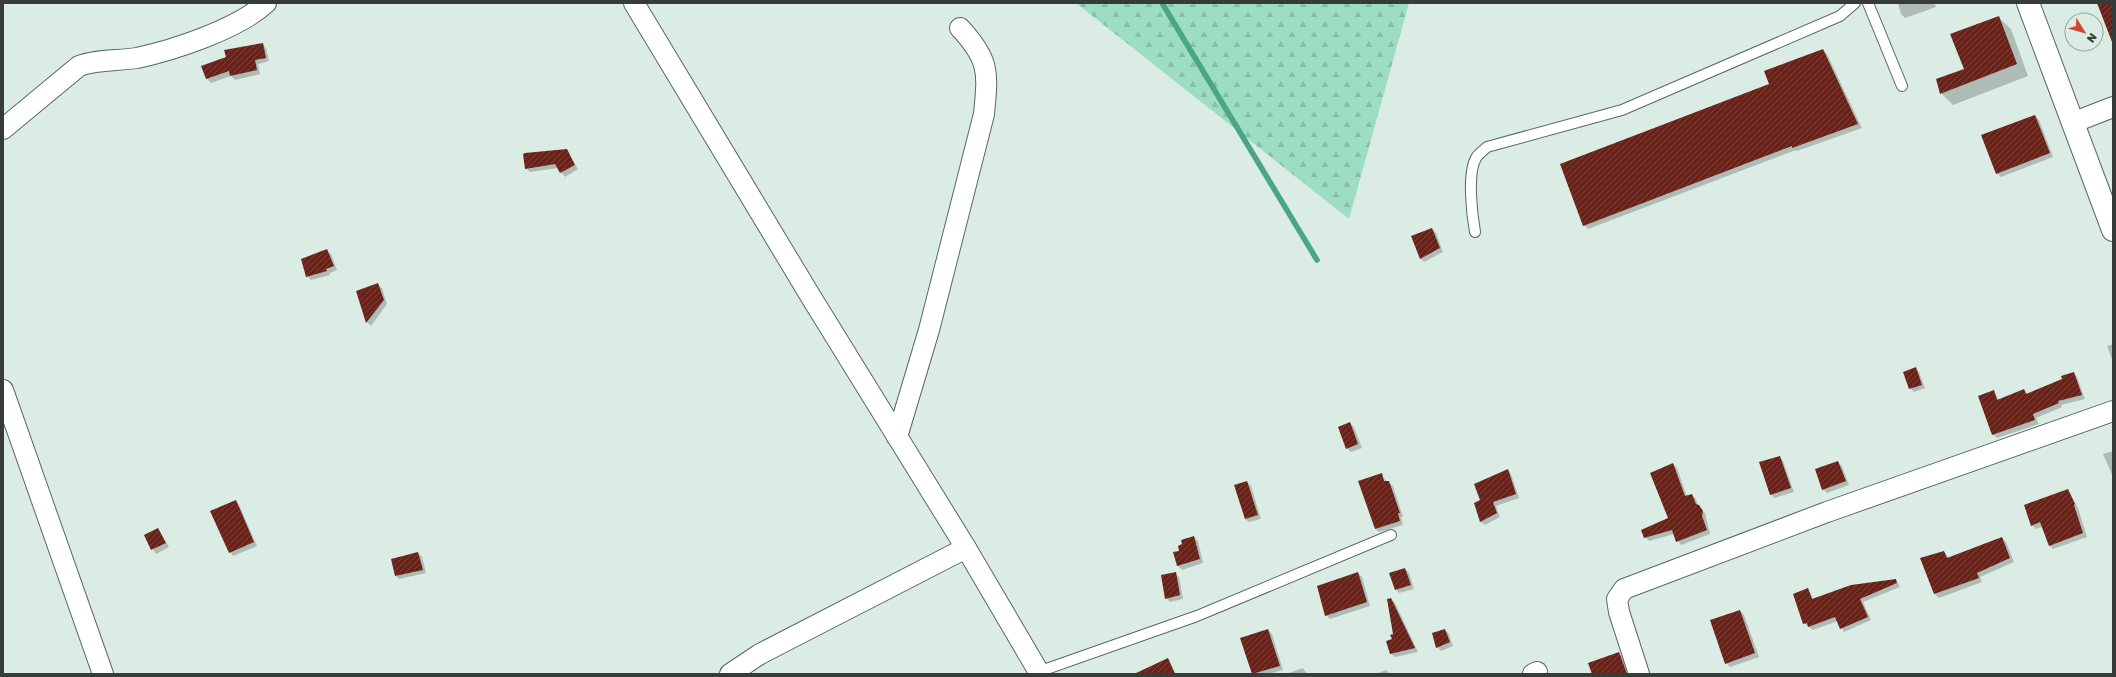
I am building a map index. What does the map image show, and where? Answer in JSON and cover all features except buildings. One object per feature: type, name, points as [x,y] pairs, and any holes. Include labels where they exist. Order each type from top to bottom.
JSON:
[{"type":"street","points":[[3,129],[79,66],[89,63],[137,58],[176,47],[229,27],[266,3]]},
{"type":"street","points":[[634,3],[966,548],[1039,673]]},
{"type":"street","points":[[2028,3],[2113,230]]},
{"type":"street","points":[[897,437],[929,330],[984,114],[987,83],[983,59],[976,45],[960,28]]},
{"type":"street","points":[[2072,123],[2113,107]]},
{"type":"street","points":[[3,390],[102,674]]},
{"type":"street","points":[[1639,674],[1619,612],[1617,599],[1624,589],[1820,515],[2113,410]]},
{"type":"street","points":[[730,674],[760,654],[966,548]]},
{"type":"lane","points":[[1474,232],[1471,206],[1472,177],[1475,158],[1487,147],[1622,110],[1840,16],[1855,3]]},
{"type":"lane","points":[[1868,3],[1902,86]]},
{"type":"lane","points":[[1039,673],[1197,616],[1391,535]]},
{"type":"green space","points":[[1076,3],[1409,3],[1349,219]]},
{"type":"waterway","points":[[1162,3],[1317,260]]}]
